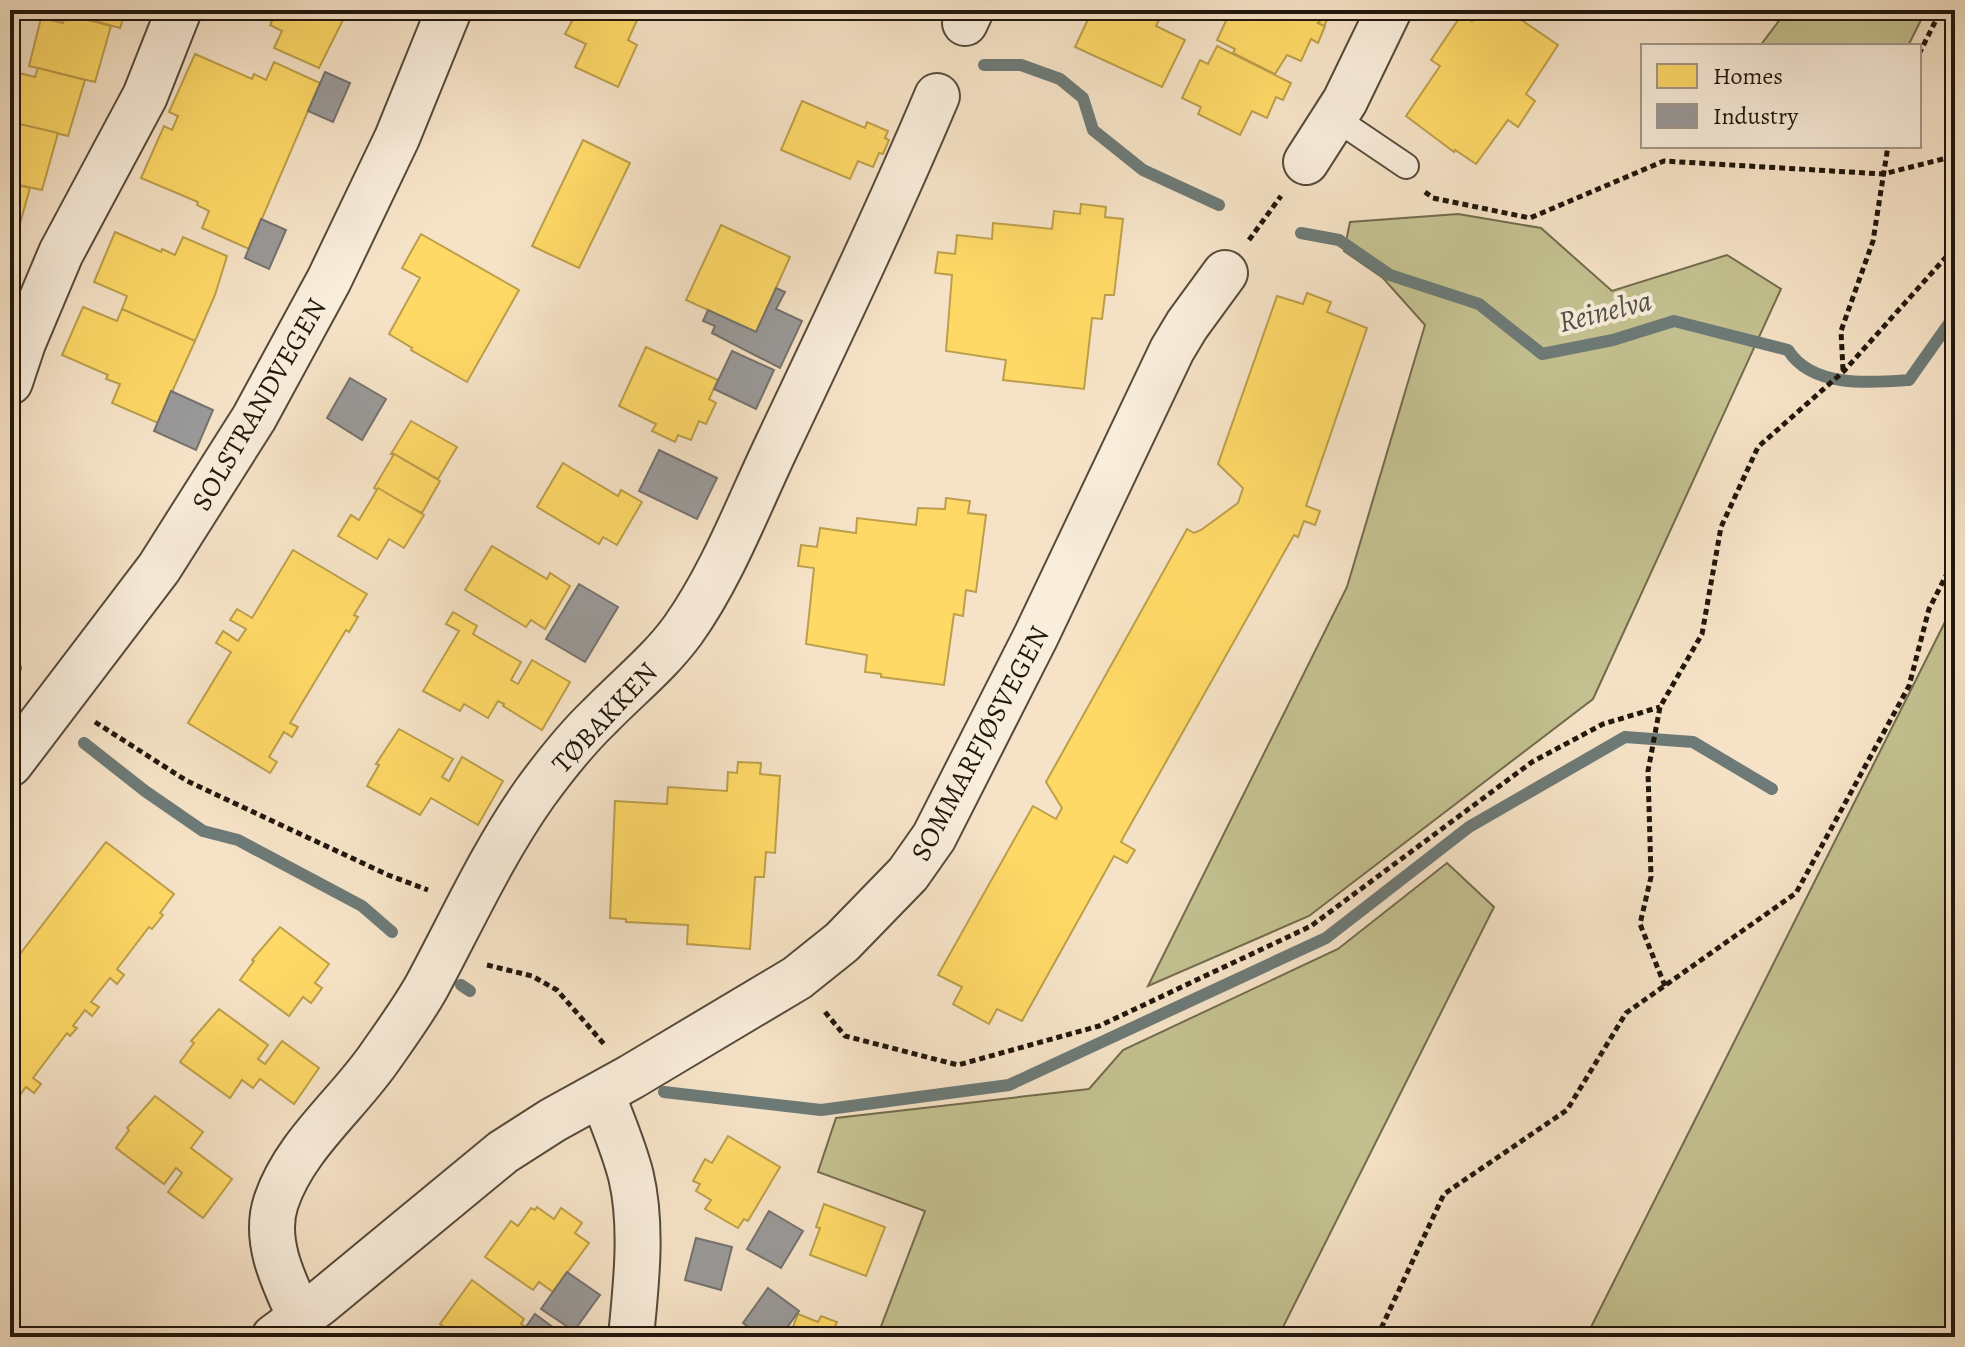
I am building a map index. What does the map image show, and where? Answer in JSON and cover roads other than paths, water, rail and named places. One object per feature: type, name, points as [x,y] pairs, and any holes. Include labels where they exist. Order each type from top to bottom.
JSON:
[{"type":"street","points":[[10,382],[61,253],[145,96],[179,10]]},
{"type":"street","name":"SOLSTRANDVEGEN","points":[[10,764],[159,568],[254,418],[329,280],[391,152],[449,10]]},
{"type":"street","points":[[1306,162],[1335,118],[1389,10]]},
{"type":"street","name":"TØBAKKEN","points":[[287,1327],[273,1232],[275,1204],[296,1163],[371,1070],[409,1015],[505,837],[536,791],[596,719],[658,660],[702,600],[730,547],[862,265],[937,96]]},
{"type":"street","name":"SOMMARFJØSVEGEN","points":[[287,1327],[433,1211],[484,1166],[553,1120],[797,978],[857,929],[914,867],[934,837],[1057,594],[1172,350],[1225,273]]},
{"type":"street","points":[[616,1086],[625,1155],[633,1187],[636,1253],[631,1337]]},
{"type":"lane","points":[[1335,118],[1406,166]]},
{"type":"waterway","name":"Reinelva","points":[[984,65],[1021,65],[1060,79],[1083,98],[1093,130],[1143,170],[1219,205]]},
{"type":"waterway","name":"Reinelva","points":[[1301,233],[1339,240],[1390,275],[1479,304],[1542,354],[1613,340],[1674,321],[1788,350],[1798,362],[1827,377],[1860,382],[1909,380],[1955,315]]},
{"type":"waterway","points":[[10,661],[16,668]]},
{"type":"waterway","points":[[664,1092],[821,1110],[1009,1085],[1326,938],[1469,827],[1625,737],[1693,742],[1772,789]]},
{"type":"waterway","points":[[84,743],[203,831],[238,840],[362,906],[392,932]]},
{"type":"waterway","points":[[461,985],[470,991]]}]
